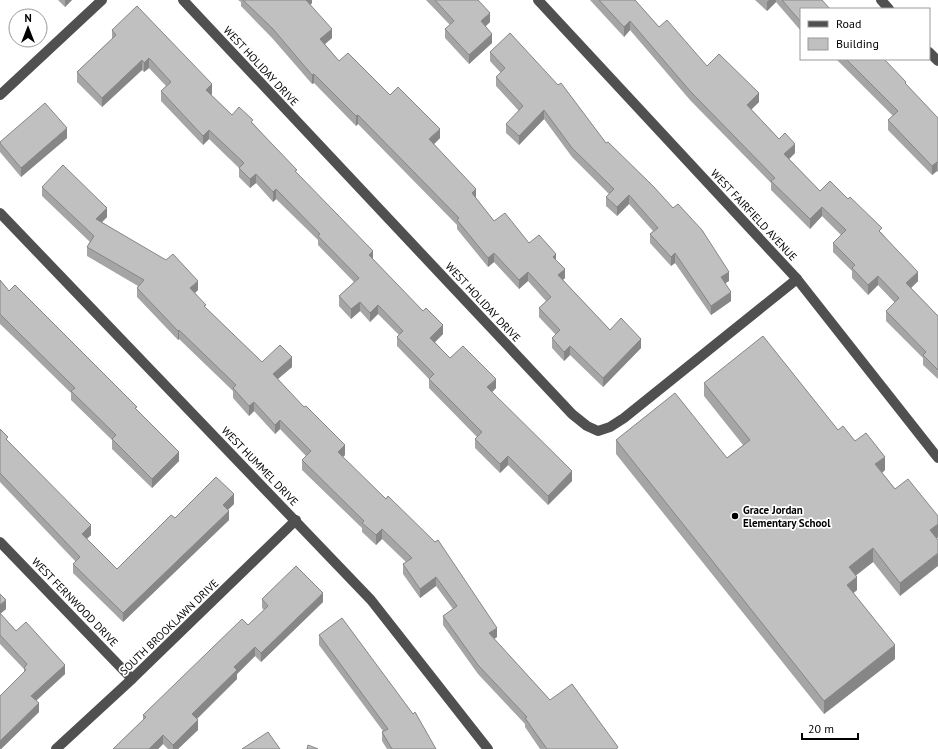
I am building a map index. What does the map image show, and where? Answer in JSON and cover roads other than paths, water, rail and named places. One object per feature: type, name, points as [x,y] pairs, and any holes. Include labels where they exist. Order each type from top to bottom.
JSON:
[{"type":"street","points":[[0,95],[102,0]]},
{"type":"street","name":"WEST HOLIDAY DRIVE","points":[[182,0],[572,414],[587,426],[598,431],[610,427],[624,418],[797,279]]},
{"type":"street","name":"WEST FAIRFIELD AVENUE","points":[[538,0],[797,279],[938,458]]},
{"type":"street","points":[[881,0],[888,8]]},
{"type":"street","points":[[930,53],[938,62]]},
{"type":"street","name":"WEST HUMMEL DRIVE","points":[[0,213],[296,520],[371,600],[488,749]]},
{"type":"street","name":"SOUTH BROOKLAWN DRIVE","points":[[56,749],[132,679],[296,520]]},
{"type":"street","name":"WEST FERNWOOD DRIVE","points":[[0,542],[132,679]]},
{"type":"place","name":"Grace Jordan Elementary School","points":[[735,516]]}]
